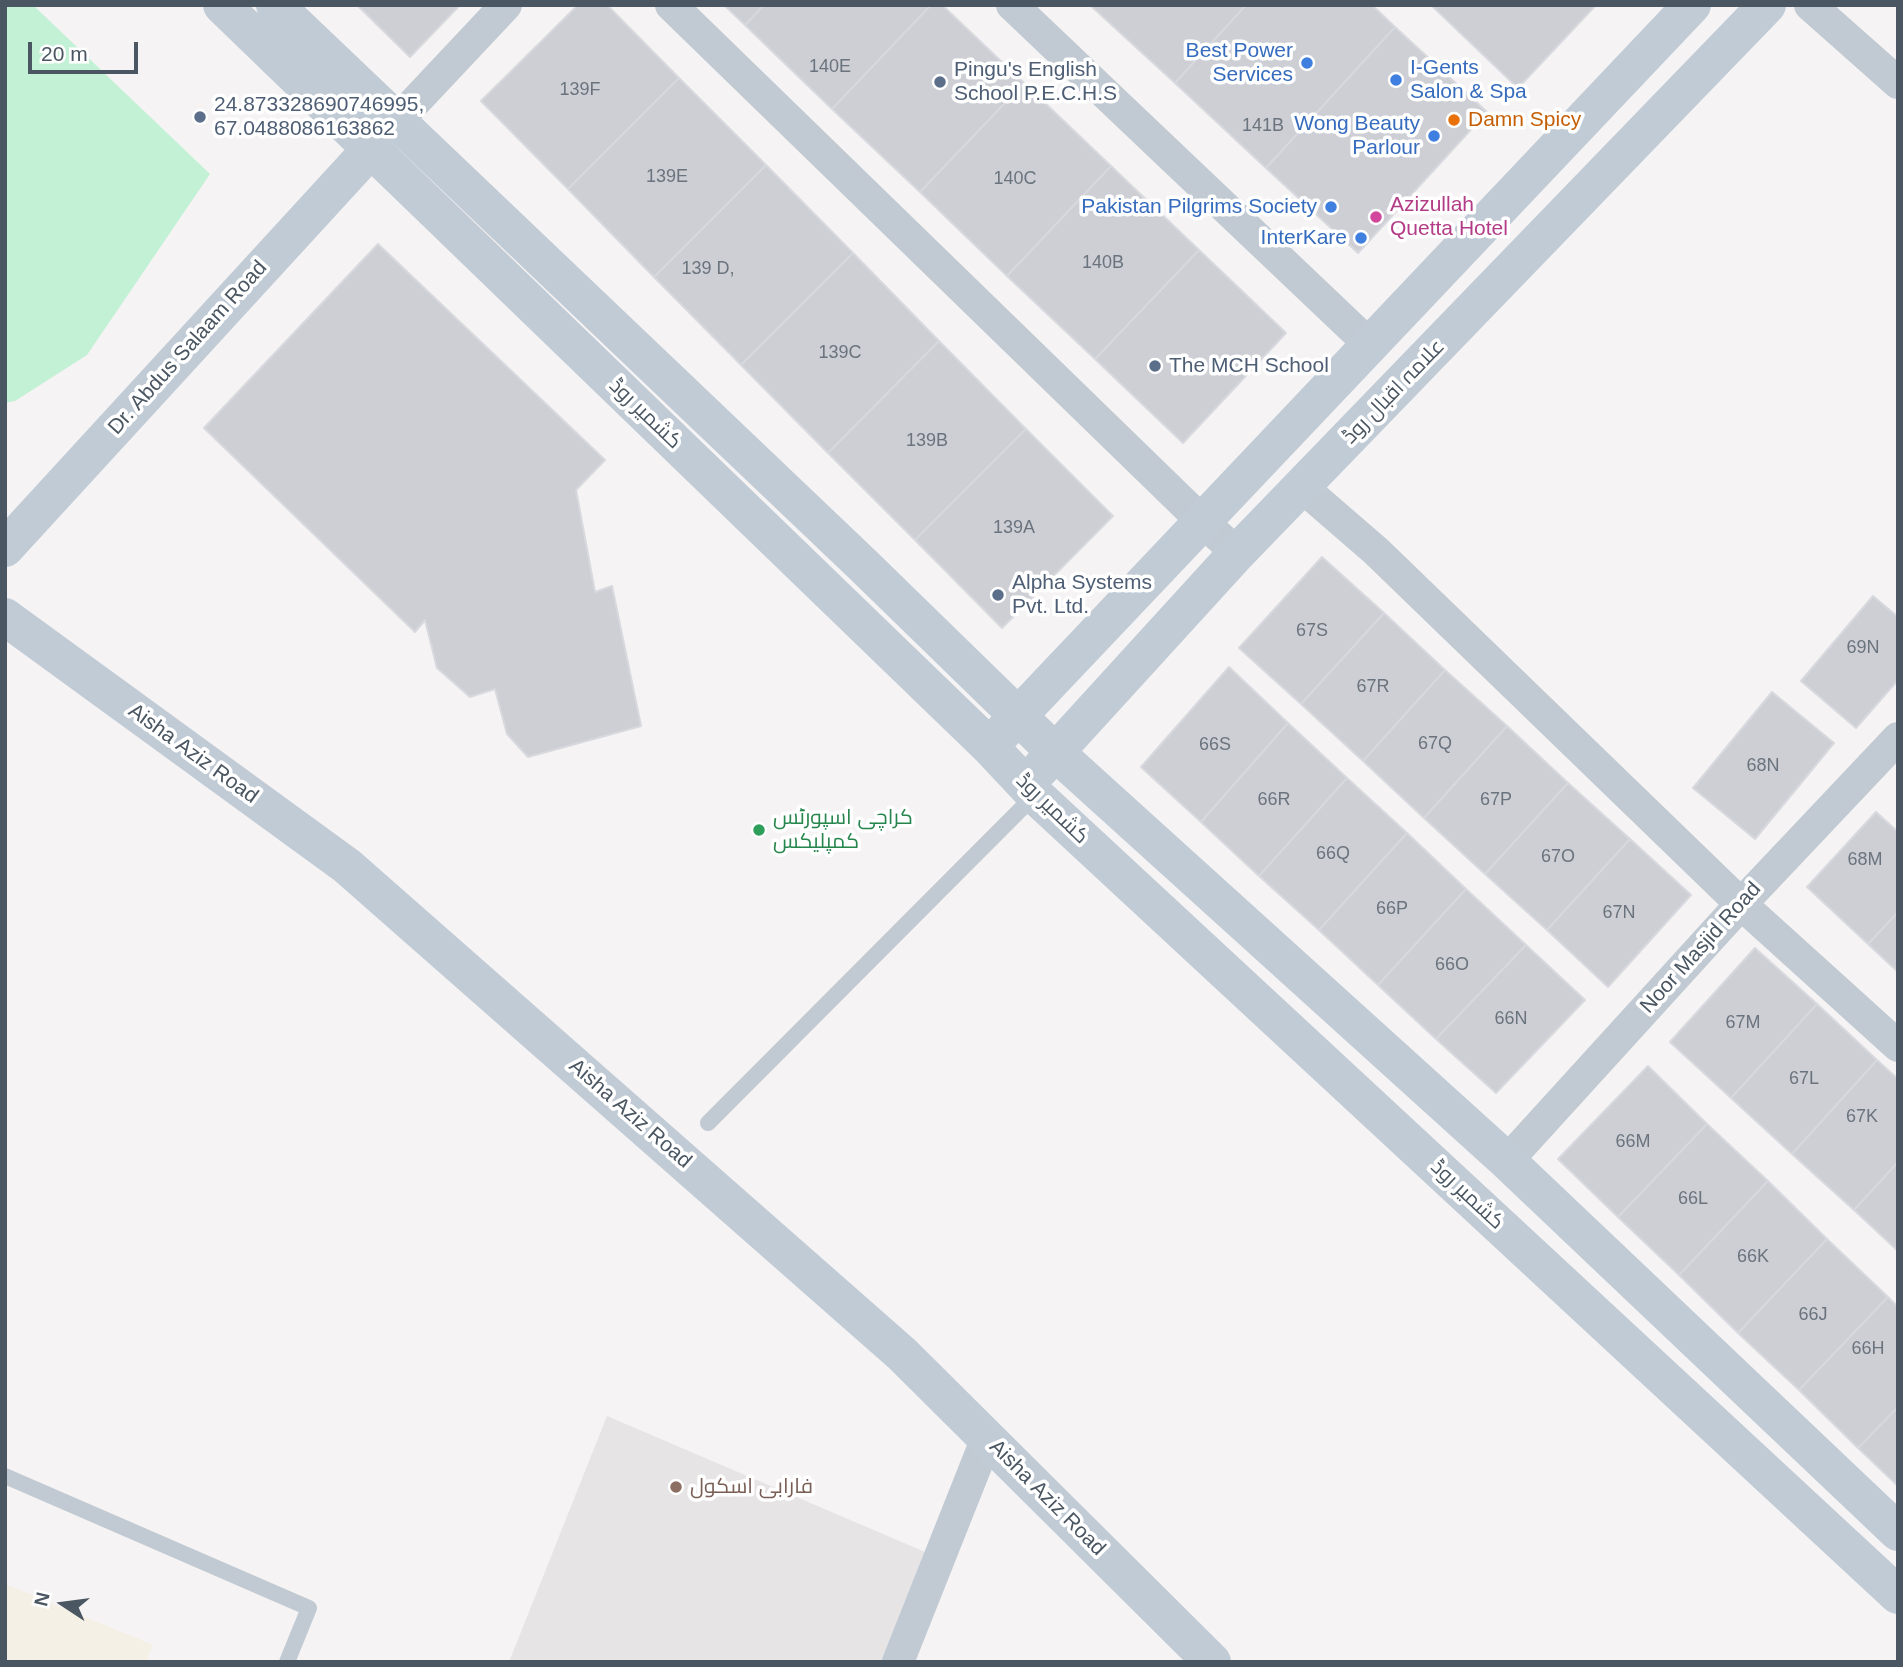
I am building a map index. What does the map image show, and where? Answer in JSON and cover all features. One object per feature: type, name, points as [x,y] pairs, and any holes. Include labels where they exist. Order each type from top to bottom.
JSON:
[{"type":"main road","name":"کشمیر روڈ","points":[[222,5],[383,135],[873,575],[1055,752],[1507,1161],[1898,1532]]},
{"type":"main road","name":"کشمیر روڈ","points":[[275,5],[383,135],[1030,790],[1898,1595]]},
{"type":"main road","points":[[989,747],[1692,5]]},
{"type":"main road","name":"علامہ اقبال روڈ","points":[[1030,790],[1055,752],[1237,553],[1767,5]]},
{"type":"main road","name":"Dr. Abdus Salaam Road","points":[[5,548],[383,135]]},
{"type":"main road","name":"Aisha Aziz Road","points":[[5,617],[347,866],[902,1354],[1212,1662]]},
{"type":"street","points":[[383,135],[506,5]]},
{"type":"street","points":[[671,5],[1237,553]]},
{"type":"street","points":[[1012,5],[1370,345]]},
{"type":"street","points":[[1810,5],[1898,83]]},
{"type":"street","points":[[1302,487],[1376,551],[1741,904],[1898,1046]]},
{"type":"street","name":"Noor Masjid Road","points":[[1507,1161],[1741,904],[1898,738]]},
{"type":"street","points":[[898,1662],[987,1438]]},
{"type":"lane","points":[[708,1123],[1030,790]]},
{"type":"lane","points":[[5,1476],[309,1608],[287,1662]]},
{"type":"shaded area","name":"فارابی اسکول","points":[[607,1416],[939,1558],[898,1662],[509,1662]]},
{"type":"green space","points":[[5,5],[33,5],[210,174],[87,355],[15,401],[5,403]]},
{"type":"sand","points":[[5,1584],[153,1645],[146,1662],[5,1662]]},
{"type":"building","points":[[357,5],[460,5],[410,57]]},
{"type":"building","points":[[578,5],[607,5],[679,78],[568,189],[481,101]]},
{"type":"building","points":[[724,5],[764,5],[745,25]]},
{"type":"building","points":[[764,5],[931,5],[832,109],[745,25]]},
{"type":"building","points":[[931,5],[942,5],[1024,83],[920,192],[832,109]]},
{"type":"building","points":[[1090,5],[1246,5],[1175,83]]},
{"type":"building","points":[[1246,5],[1372,5],[1395,27],[1266,168],[1175,83]]},
{"type":"building","points":[[1431,5],[1596,5],[1518,88]]},
{"type":"building","points":[[1395,27],[1487,112],[1358,253],[1266,168]]},
{"type":"building","points":[[679,78],[766,165],[654,277],[568,189]]},
{"type":"building","points":[[1024,83],[1111,166],[1007,276],[920,192]]},
{"type":"building","points":[[766,165],[853,253],[741,365],[654,277]]},
{"type":"building","points":[[1111,166],[1199,250],[1095,359],[1007,276]]},
{"type":"building","points":[[378,244],[605,460],[576,490],[595,592],[612,586],[641,726],[528,757],[507,734],[495,689],[470,697],[437,668],[425,620],[415,632],[204,428]]},
{"type":"building","points":[[1199,250],[1286,333],[1183,443],[1095,359]]},
{"type":"building","points":[[853,253],[939,341],[828,453],[741,365]]},
{"type":"building","points":[[939,341],[1026,429],[915,540],[828,453]]},
{"type":"building","points":[[1026,429],[1113,516],[1002,628],[915,540]]},
{"type":"building","points":[[1322,557],[1384,613],[1301,704],[1239,648]]},
{"type":"building","points":[[1873,596],[1898,617],[1898,680],[1856,728],[1801,681]]},
{"type":"building","points":[[1384,613],[1445,670],[1363,761],[1301,704]]},
{"type":"building","points":[[1229,667],[1288,723],[1201,822],[1141,767]]},
{"type":"building","points":[[1445,670],[1507,726],[1424,818],[1363,761]]},
{"type":"building","points":[[1772,692],[1834,743],[1755,839],[1693,788]]},
{"type":"building","points":[[1288,723],[1347,778],[1259,876],[1201,822]]},
{"type":"building","points":[[1507,726],[1568,783],[1485,874],[1424,818]]},
{"type":"building","points":[[1347,778],[1407,833],[1319,930],[1259,876]]},
{"type":"building","points":[[1568,783],[1630,839],[1547,930],[1485,874]]},
{"type":"building","points":[[1876,812],[1898,832],[1898,912],[1868,944],[1807,887]]},
{"type":"building","points":[[1407,833],[1466,889],[1378,985],[1319,930]]},
{"type":"building","points":[[1630,839],[1691,895],[1608,987],[1547,930]]},
{"type":"building","points":[[1466,889],[1526,945],[1436,1039],[1378,985]]},
{"type":"building","points":[[1898,912],[1898,972],[1868,944]]},
{"type":"building","points":[[1526,945],[1585,1000],[1496,1093],[1436,1039]]},
{"type":"building","points":[[1755,948],[1817,1004],[1731,1098],[1670,1042]]},
{"type":"building","points":[[1817,1004],[1877,1060],[1792,1154],[1731,1098]]},
{"type":"building","points":[[1877,1060],[1898,1079],[1898,1162],[1854,1210],[1792,1154]]},
{"type":"building","points":[[1648,1066],[1707,1124],[1618,1217],[1558,1159]]},
{"type":"building","points":[[1707,1124],[1768,1181],[1679,1275],[1618,1217]]},
{"type":"building","points":[[1898,1162],[1898,1251],[1854,1210]]},
{"type":"building","points":[[1768,1181],[1827,1239],[1738,1333],[1679,1275]]},
{"type":"building","points":[[1827,1239],[1888,1297],[1799,1390],[1738,1333]]},
{"type":"building","points":[[1888,1297],[1898,1307],[1898,1407],[1858,1448],[1799,1390]]},
{"type":"building","points":[[1898,1407],[1898,1486],[1858,1448]]},
{"type":"place","name":"Best Power Services","points":[[1307,63]]},
{"type":"place","name":"I-Gents Salon & Spa","points":[[1396,80]]},
{"type":"place","name":"Pingu's English School P.E.C.H.S","points":[[940,82]]},
{"type":"place","name":"24.873328690746995, 67.0488086163862","points":[[200,117]]},
{"type":"place","name":"Damn Spicy","points":[[1454,120]]},
{"type":"place","name":"Wong Beauty Parlour","points":[[1434,136]]},
{"type":"place","name":"Pakistan Pilgrims Society","points":[[1331,207]]},
{"type":"place","name":"Azizullah Quetta Hotel","points":[[1376,217]]},
{"type":"place","name":"InterKare","points":[[1361,238]]},
{"type":"place","name":"The MCH School","points":[[1155,366]]},
{"type":"place","name":"Alpha Systems Pvt. Ltd.","points":[[998,595]]},
{"type":"place","name":"کراچی اسپورٹس کمپلیکس","points":[[759,830]]},
{"type":"place","name":"فارابی اسکول","points":[[676,1487]]}]
